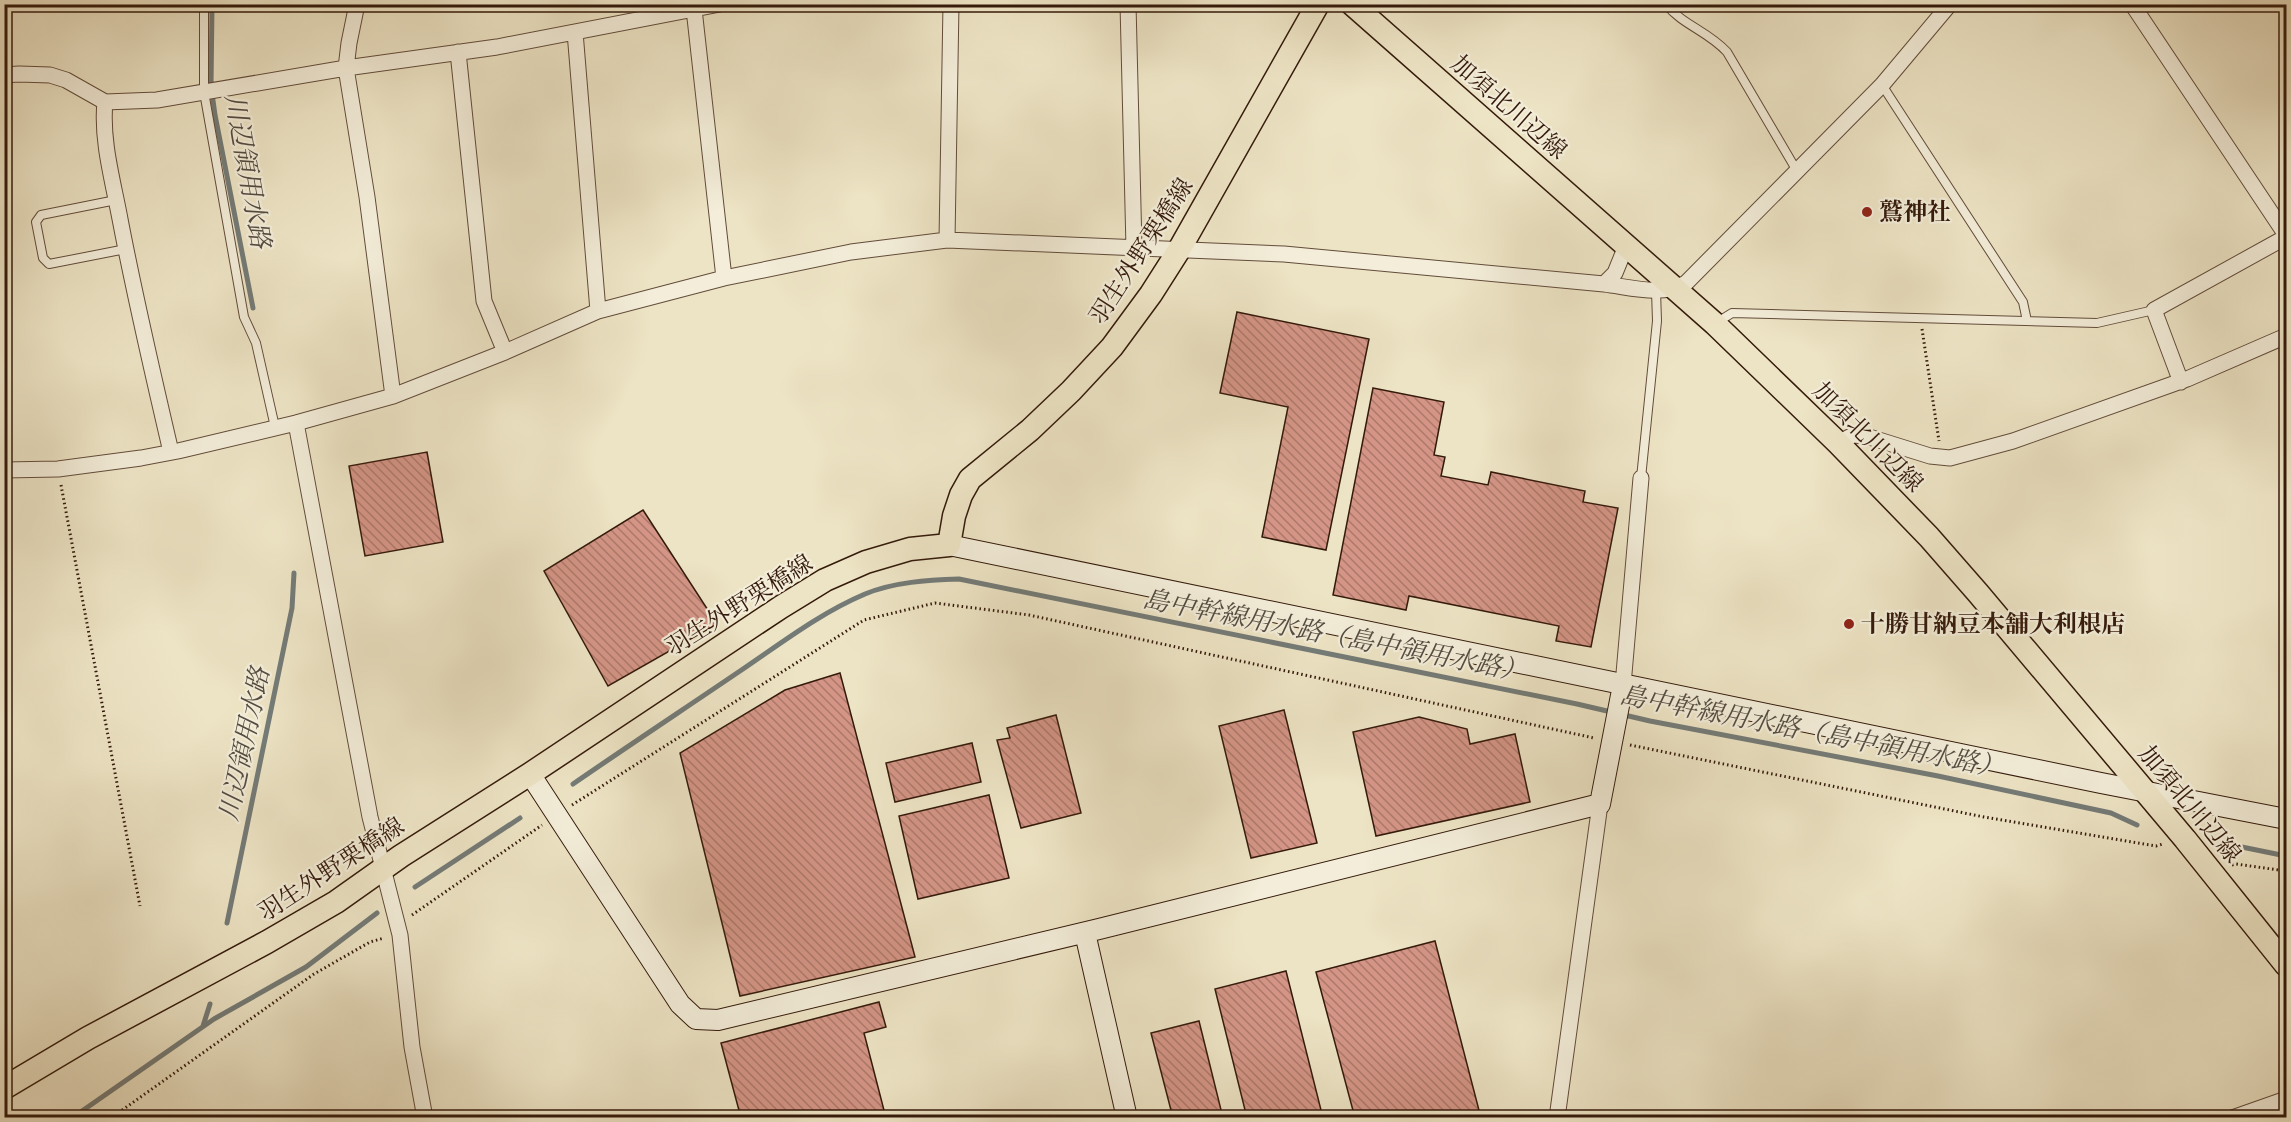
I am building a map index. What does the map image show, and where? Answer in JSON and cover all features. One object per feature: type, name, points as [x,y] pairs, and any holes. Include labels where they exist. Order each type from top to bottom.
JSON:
[{"type":"main road","name":"羽生外野栗橋線","points":[[4,1088],[88,1038],[267,942],[336,902],[825,580],[877,559],[910,549],[949,545],[954,516],[961,495],[970,479],[1071,391],[1112,347],[1151,294],[1179,250],[1318,4]]},
{"type":"main road","name":"加須北川辺線","points":[[1352,4],[1626,246],[1666,290],[1715,324],[1838,443],[1929,537],[1978,593],[2185,839],[2286,965]]},
{"type":"street","points":[[357,4],[346,68],[367,197],[393,396]]},
{"type":"street","points":[[4,75],[50,75],[66,80],[105,102],[156,100],[575,32],[653,11],[694,9],[720,4]]},
{"type":"street","points":[[947,240],[951,4]]},
{"type":"street","points":[[1128,4],[1134,248]]},
{"type":"street","points":[[4,470],[58,469],[171,452],[296,423],[393,396],[505,352],[598,311],[724,278],[851,252],[947,240],[1284,254],[1666,290],[1686,283],[1882,85],[1950,4]]},
{"type":"street","points":[[2132,4],[2286,236],[2154,310],[2181,381]]},
{"type":"street","points":[[694,9],[724,278]]},
{"type":"street","points":[[575,32],[598,311]]},
{"type":"street","points":[[458,52],[484,301],[505,352]]},
{"type":"street","points":[[105,102],[103,124],[116,200],[137,311],[171,452]]},
{"type":"street","points":[[1604,284],[1615,273],[1626,246]]},
{"type":"street","points":[[1838,443],[1853,435],[1866,435],[1930,456],[1950,458],[2013,441],[2181,381],[2286,336]]},
{"type":"street","points":[[296,423],[370,817],[399,929],[412,1047],[425,1118]]},
{"type":"street","points":[[1557,1118],[1600,804],[1623,685],[1641,478]]},
{"type":"street","points":[[949,545],[2144,792],[2286,819]]},
{"type":"street","points":[[530,774],[680,1004],[696,1019],[718,1020],[1084,933],[1600,804]]},
{"type":"street","points":[[1084,933],[1127,1118]]},
{"type":"street","points":[[2232,1118],[2286,1099]]},
{"type":"lane","points":[[204,4],[205,92],[244,317],[256,343],[275,427]]},
{"type":"lane","points":[[1666,4],[1686,23],[1716,40],[1727,52],[1797,171]]},
{"type":"lane","points":[[1882,85],[2023,302],[2027,321]]},
{"type":"lane","points":[[116,200],[41,216],[36,222],[43,258],[49,264],[126,249]]},
{"type":"lane","points":[[1641,478],[1657,321],[1666,290]]},
{"type":"lane","points":[[1715,324],[1732,313],[2097,323],[2154,310]]},
{"type":"path","points":[[1921,318],[1941,457]]},
{"type":"path","points":[[58,469],[141,906]]},
{"type":"path","points":[[111,1118],[314,975],[370,942],[399,929],[412,915],[557,815],[864,620],[935,603],[1029,615],[1612,742],[1995,819],[2156,846],[2185,839]]},
{"type":"path","points":[[2212,873],[2236,864],[2286,872]]},
{"type":"building","points":[[1237,312],[1369,339],[1326,550],[1262,537],[1288,407],[1220,393]]},
{"type":"building","points":[[1373,388],[1444,402],[1434,455],[1445,457],[1441,476],[1488,485],[1491,472],[1585,491],[1583,502],[1618,508],[1591,647],[1556,641],[1559,626],[1409,596],[1406,610],[1333,595]]},
{"type":"building","points":[[427,452],[443,542],[365,556],[349,466]]},
{"type":"building","points":[[643,510],[717,624],[608,686],[544,571]]},
{"type":"building","points":[[840,673],[915,957],[740,996],[680,753],[785,690]]},
{"type":"building","points":[[1284,710],[1317,843],[1251,858],[1219,726]]},
{"type":"building","points":[[1056,715],[1081,813],[1021,828],[997,740],[1010,738],[1007,728]]},
{"type":"building","points":[[1419,717],[1467,729],[1470,744],[1515,734],[1530,802],[1376,836],[1353,732]]},
{"type":"building","points":[[972,743],[981,782],[895,802],[886,763]]},
{"type":"building","points":[[989,795],[1009,878],[918,899],[899,816]]},
{"type":"building","points":[[1435,941],[1481,1118],[1355,1118],[1316,972]]},
{"type":"building","points":[[1286,971],[1323,1118],[1247,1118],[1215,989]]},
{"type":"building","points":[[879,1002],[886,1027],[864,1033],[886,1118],[741,1118],[721,1043]]},
{"type":"building","points":[[1199,1021],[1223,1118],[1173,1118],[1151,1033]]},
{"type":"waterway","name":"川辺領用水路","points":[[212,4],[211,86],[253,308]]},
{"type":"waterway","name":"川辺領用水路","points":[[227,923],[292,608],[294,573]]},
{"type":"waterway","name":"島中幹線用水路（島中領用水路）","points":[[573,784],[832,610],[865,594],[899,584],[959,579],[1577,704],[1650,721],[1938,776],[2111,813],[2137,825]]},
{"type":"waterway","name":"島中幹線用水路（島中領用水路）","points":[[415,887],[520,818]]},
{"type":"waterway","name":"島中幹線用水路（島中領用水路）","points":[[2232,845],[2286,856]]},
{"type":"waterway","name":"島中幹線用水路（島中領用水路）","points":[[72,1118],[214,1019],[306,967],[377,913]]},
{"type":"waterway","name":"川辺領用水路","points":[[203,1026],[210,1004]]},
{"type":"place","name":"鷲神社","points":[[1867,212]]},
{"type":"place","name":"十勝甘納豆本舗大利根店","points":[[1849,624]]}]
